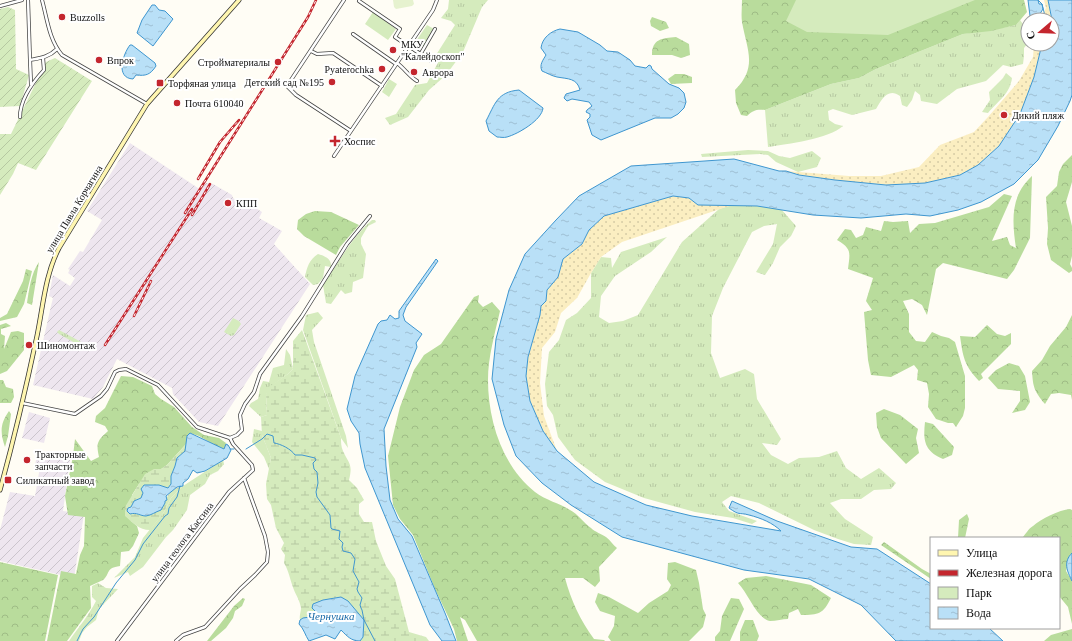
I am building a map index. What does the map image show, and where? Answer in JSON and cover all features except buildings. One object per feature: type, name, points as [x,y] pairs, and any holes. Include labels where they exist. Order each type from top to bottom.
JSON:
[{"type":"main road","name":"улица Павла Корчагина","points":[[0,490],[22,403],[55,255],[73,223],[147,104],[239,0]]},
{"type":"street","points":[[0,6],[22,0]]},
{"type":"street","points":[[28,0],[31,84]]},
{"type":"street","points":[[42,0],[48,26],[57,49],[62,55],[89,72],[147,104]]},
{"type":"street","points":[[344,0],[287,86],[351,131]]},
{"type":"street","points":[[359,0],[400,29],[394,37],[431,61]]},
{"type":"street","points":[[334,156],[433,10],[437,0]]},
{"type":"street","points":[[420,55],[436,29]]},
{"type":"street","points":[[353,34],[406,70],[408,75],[417,81]]},
{"type":"street","points":[[30,60],[42,58],[52,54],[57,49]]},
{"type":"street","points":[[311,50],[317,54],[333,53],[382,86]]},
{"type":"street","points":[[20,117],[20,110],[31,84],[44,70],[42,58]]},
{"type":"street","points":[[22,403],[75,414],[101,396],[107,389],[115,372],[126,369],[158,385],[197,427],[230,438],[237,435],[242,430],[240,415],[245,404],[254,392],[260,374],[302,316],[347,244],[370,216]]},
{"type":"street","name":"улица геолога Кассина","points":[[117,641],[230,492],[253,470],[252,465],[233,444],[230,438]]},
{"type":"street","points":[[176,641],[183,635],[205,627],[240,588],[249,581],[267,562],[268,552],[265,536],[244,478]]},
{"type":"shaded area","points":[[130,143],[201,190],[206,183],[213,184],[232,195],[236,200],[243,200],[262,212],[259,218],[282,231],[274,244],[310,284],[218,426],[199,422],[173,394],[172,388],[117,359],[103,387],[93,399],[33,385],[53,298],[49,296],[53,275],[70,286],[75,278],[68,273],[70,270],[68,269],[80,251],[83,252],[102,220],[87,211]]},
{"type":"shaded area","points":[[29,412],[50,418],[44,443],[22,438]]},
{"type":"shaded area","points":[[37,455],[70,460],[63,511],[84,514],[74,578],[0,561],[0,530],[10,492],[35,496],[40,467],[35,465]]},
{"type":"green space","points":[[393,0],[413,0],[414,4],[412,6],[396,9],[394,7]]},
{"type":"green space","points":[[449,0],[488,0],[482,7],[463,52],[446,75],[429,90],[408,117],[390,125],[385,118],[396,114],[415,85],[427,83],[440,59],[436,55],[455,25],[451,21],[441,18],[448,9]]},
{"type":"green space","points":[[742,0],[1024,0],[1027,12],[1020,12],[1020,20],[1016,25],[991,31],[963,34],[876,69],[859,78],[831,84],[765,110],[755,110],[747,116],[741,115],[736,103],[735,90],[742,82],[749,66],[748,50],[742,19]]},
{"type":"green space","points":[[796,0],[975,0],[888,35],[807,32],[786,21]]},
{"type":"green space","points":[[8,7],[15,10],[16,69],[29,75],[20,106],[0,107],[0,9]]},
{"type":"green space","points":[[373,12],[396,29],[388,40],[365,24]]},
{"type":"green space","points":[[652,17],[666,22],[669,28],[660,31],[651,26],[650,21]]},
{"type":"green space","points":[[1020,20],[1020,52],[1024,52],[1023,64],[1011,67],[1003,65],[986,81],[957,89],[937,104],[921,101],[920,95],[915,91],[912,100],[907,107],[902,105],[900,96],[892,93],[885,96],[876,109],[852,115],[833,109],[828,111],[829,120],[835,124],[843,126],[837,131],[818,138],[768,147],[765,110],[831,84],[859,78],[876,69],[963,34],[1016,25]]},
{"type":"green space","points":[[427,25],[434,29],[423,47],[416,41]]},
{"type":"green space","points":[[676,37],[689,44],[690,55],[681,58],[672,55],[652,55],[652,50],[659,40]]},
{"type":"green space","points":[[55,58],[92,81],[36,170],[18,163],[0,195],[0,134],[11,134],[46,62]]},
{"type":"green space","points":[[1006,73],[1012,78],[1009,89],[988,113],[982,112],[990,100],[989,92]]},
{"type":"green space","points":[[675,74],[684,74],[692,77],[692,83],[671,84],[668,79]]},
{"type":"green space","points":[[389,79],[397,84],[389,97],[382,92]]},
{"type":"green space","points":[[748,150],[768,151],[779,156],[790,158],[812,151],[821,158],[817,167],[798,172],[776,162],[768,155],[760,154],[702,157],[701,154]]},
{"type":"green space","points":[[1072,155],[1072,182],[1066,202],[1072,226],[1072,256],[1070,264],[1072,271],[1069,273],[1051,260],[1047,244],[1048,228],[1046,197],[1057,186],[1059,172],[1063,164]]},
{"type":"green space","points":[[1032,176],[1030,238],[1014,270],[1007,279],[943,263],[936,269],[927,315],[922,305],[912,299],[903,301],[909,314],[909,332],[916,341],[925,342],[932,332],[949,338],[955,342],[965,376],[965,408],[963,416],[956,427],[953,423],[936,419],[928,407],[929,394],[927,383],[917,380],[918,370],[914,365],[891,377],[871,375],[868,360],[864,312],[872,310],[866,301],[873,278],[848,269],[848,249],[837,240],[845,229],[851,230],[856,238],[863,235],[866,227],[881,231],[884,221],[908,221],[910,233],[919,224],[935,223],[989,207],[1004,194],[1012,196],[992,241],[1007,237],[1010,245],[1016,248],[1014,209],[1016,200],[1025,184]]},
{"type":"green space","points":[[732,205],[781,209],[796,226],[791,236],[780,247],[773,263],[765,275],[756,272],[773,244],[777,224],[764,226],[752,232],[723,288],[712,316],[711,353],[720,378],[745,369],[754,374],[757,399],[781,439],[777,445],[762,443],[771,455],[788,464],[799,458],[819,457],[837,451],[846,468],[861,479],[879,468],[896,483],[891,489],[874,490],[861,499],[841,499],[830,503],[845,519],[873,537],[871,545],[854,544],[838,539],[814,530],[759,503],[731,496],[722,502],[729,511],[757,521],[752,524],[733,518],[695,512],[644,498],[605,482],[575,460],[558,437],[553,415],[547,406],[545,384],[549,352],[559,340],[566,320],[577,313],[591,298],[591,273],[601,257],[611,258],[612,268],[621,252],[667,237],[651,252],[615,276],[601,296],[599,317],[609,323],[623,321],[638,315],[682,242],[719,209]]},
{"type":"green space","points":[[315,211],[331,212],[359,225],[340,247],[336,255],[304,236],[297,229],[298,220],[306,214]]},
{"type":"green space","points":[[372,220],[375,220],[376,222],[368,226],[361,238],[361,244],[366,254],[363,278],[353,282],[352,292],[345,294],[341,290],[331,304],[326,303],[323,285],[358,234]]},
{"type":"green space","points":[[318,254],[329,260],[331,267],[325,266],[323,278],[318,284],[313,285],[305,277],[309,264]]},
{"type":"green space","points":[[39,262],[32,305],[27,303],[32,276]]},
{"type":"green space","points":[[26,269],[32,271],[24,304],[17,317],[0,321],[0,318],[7,314],[23,281]]},
{"type":"green space","points":[[479,295],[478,302],[483,307],[492,302],[500,311],[490,354],[488,380],[494,426],[506,456],[514,469],[535,492],[573,512],[586,524],[606,537],[617,548],[599,567],[600,581],[595,587],[583,578],[565,578],[576,610],[584,625],[594,639],[605,641],[477,641],[465,620],[460,617],[468,641],[457,641],[454,629],[435,589],[413,535],[400,519],[393,505],[388,456],[400,407],[414,370],[424,355],[441,344],[474,297]]},
{"type":"green space","points":[[318,312],[323,318],[312,330],[314,342],[346,436],[348,448],[341,438],[303,330],[306,315]]},
{"type":"green space","points":[[1072,315],[1072,400],[1071,395],[1059,393],[1051,394],[1045,404],[1038,396],[1035,389],[1032,371],[1066,327]]},
{"type":"green space","points":[[233,318],[241,324],[234,335],[231,336],[224,332]]},
{"type":"green space","points":[[6,323],[11,326],[1,329],[1,334],[5,336],[4,349],[11,332],[18,331],[24,333],[24,350],[7,371],[0,374],[0,325]]},
{"type":"green space","points":[[987,325],[997,334],[1005,336],[1011,333],[1011,344],[981,374],[983,378],[979,381],[967,365],[962,350],[960,336],[975,337]]},
{"type":"green space","points":[[59,330],[83,343],[84,345],[82,347],[59,334],[57,332]]},
{"type":"green space","points":[[302,330],[341,438],[342,449],[350,464],[351,471],[349,480],[357,488],[364,500],[359,504],[359,514],[364,522],[372,522],[376,541],[386,566],[395,579],[409,632],[426,637],[429,641],[360,641],[363,637],[341,597],[323,600],[310,618],[303,618],[300,620],[301,608],[284,563],[285,555],[281,549],[284,543],[276,528],[271,505],[267,499],[266,484],[271,458],[262,435],[261,417],[267,415],[267,388],[293,369],[293,341]]},
{"type":"green space","points":[[286,349],[290,355],[293,369],[274,384],[266,394],[267,415],[261,417],[249,406],[258,399],[263,381],[269,382],[273,368],[284,365]]},
{"type":"green space","points":[[1009,363],[1019,366],[1025,376],[1030,402],[1025,410],[1012,413],[1020,401],[1020,391],[998,389],[988,378],[996,370]]},
{"type":"green space","points":[[121,376],[133,377],[152,386],[155,394],[174,407],[192,427],[204,435],[219,438],[226,443],[225,449],[190,433],[187,436],[187,443],[167,465],[139,484],[132,495],[131,521],[137,526],[139,533],[133,546],[129,551],[121,552],[120,566],[110,569],[103,580],[90,586],[91,608],[67,641],[47,641],[61,571],[76,574],[80,555],[84,546],[85,517],[68,515],[65,496],[75,439],[91,461],[99,457],[98,442],[108,431],[105,426],[95,422],[96,416],[105,408]]},
{"type":"green space","points":[[0,380],[3,380],[6,387],[13,389],[14,397],[11,403],[0,403]]},
{"type":"green space","points":[[884,409],[900,415],[918,429],[916,438],[919,453],[906,464],[881,438],[877,427],[876,413]]},
{"type":"green space","points":[[9,411],[11,414],[5,447],[2,437],[2,424]]},
{"type":"green space","points":[[925,422],[933,424],[954,447],[952,455],[943,459],[928,449],[924,434]]},
{"type":"green space","points":[[254,429],[262,431],[262,435],[271,458],[269,469],[264,457],[252,442]]},
{"type":"green space","points":[[187,443],[185,451],[177,458],[171,476],[171,484],[168,488],[151,485],[143,493],[141,498],[133,503],[133,513],[142,515],[160,510],[168,495],[173,490],[183,486],[171,498],[164,512],[150,530],[139,527],[125,516],[125,507],[145,474],[154,469],[161,469],[167,465]]},
{"type":"green space","points":[[223,460],[224,464],[218,471],[210,475],[205,484],[190,495],[187,510],[143,567],[130,576],[128,572],[114,578],[135,557],[143,538],[164,512],[171,498],[183,486]]},
{"type":"green space","points":[[1066,510],[1072,510],[1072,553],[1070,555],[1066,571],[1072,581],[1072,624],[1068,607],[1060,597],[1060,537],[1023,537],[1030,529],[1050,515]]},
{"type":"green space","points":[[967,514],[969,519],[965,537],[958,537],[959,520]]},
{"type":"green space","points":[[884,542],[930,573],[930,578],[881,545]]},
{"type":"green space","points":[[0,562],[58,575],[45,641],[0,641]]},
{"type":"green space","points":[[675,562],[696,570],[703,609],[706,615],[703,627],[689,641],[611,641],[608,637],[614,626],[615,616],[600,611],[595,602],[598,593],[609,597],[638,613],[649,603],[668,591],[671,585],[667,579],[668,563]]},
{"type":"green space","points":[[766,576],[811,585],[831,598],[823,610],[816,614],[801,615],[798,609],[789,613],[788,619],[770,621],[761,616],[738,583],[746,578]]},
{"type":"green space","points":[[98,583],[106,588],[118,589],[99,609],[96,620],[82,633],[79,641],[69,641],[96,601],[92,597],[92,586]]},
{"type":"green space","points":[[243,598],[245,599],[242,606],[235,611],[233,618],[226,628],[211,641],[207,641],[234,606]]},
{"type":"green space","points":[[731,598],[739,599],[744,609],[730,641],[715,641],[715,637],[720,631],[722,616]]},
{"type":"green space","points":[[745,620],[753,620],[759,636],[757,641],[740,641],[740,632]]},
{"type":"green space","points":[[1072,629],[1072,641],[1044,641],[1051,635]]},
{"type":"sand","points":[[1044,0],[1048,0],[1050,12],[1044,12],[1046,8]]},
{"type":"sand","name":"Дикий пляж","points":[[1033,52],[1040,52],[1034,77],[1020,114],[999,146],[978,165],[960,175],[925,183],[886,185],[799,175],[786,171],[849,176],[881,176],[919,167],[940,145],[974,132],[1019,81],[1033,57]]},
{"type":"sand","points":[[673,196],[689,198],[698,205],[732,205],[622,242],[601,257],[577,298],[561,313],[555,332],[542,348],[540,383],[544,416],[557,451],[543,431],[530,401],[526,376],[528,357],[540,315],[541,306],[546,301],[547,290],[558,277],[563,259],[582,244],[589,230],[604,216]]},
{"type":"water","points":[[1028,0],[1038,0],[1039,4],[1042,4],[1043,9],[1041,12],[1030,12]]},
{"type":"water","points":[[1048,0],[1072,0],[1072,95],[1058,126],[1038,160],[1014,184],[981,202],[958,210],[930,216],[906,214],[861,218],[813,215],[757,206],[698,205],[689,198],[673,196],[604,216],[589,230],[582,244],[563,259],[558,277],[547,290],[546,301],[541,306],[540,315],[528,357],[526,376],[530,401],[543,431],[557,451],[594,482],[646,505],[692,516],[781,531],[771,523],[762,519],[737,513],[729,508],[732,501],[777,521],[851,547],[877,549],[930,583],[930,629],[990,629],[1003,641],[896,641],[861,605],[809,579],[744,570],[622,537],[571,505],[542,483],[516,456],[504,425],[492,379],[496,339],[509,290],[525,254],[579,196],[631,166],[734,159],[799,175],[886,185],[925,183],[960,175],[978,165],[999,146],[1020,114],[1034,77],[1040,52],[1060,52],[1060,12],[1050,12]]},
{"type":"water","points":[[152,5],[155,5],[159,10],[165,11],[173,19],[153,46],[137,33],[142,20]]},
{"type":"water","points":[[560,29],[578,32],[607,51],[618,52],[630,60],[635,66],[646,68],[649,65],[651,66],[652,69],[669,84],[679,88],[684,93],[686,102],[684,108],[671,118],[655,118],[601,140],[592,135],[587,120],[590,117],[590,114],[586,112],[592,106],[589,102],[572,99],[567,101],[564,98],[566,94],[580,90],[577,83],[572,80],[551,75],[542,71],[541,69],[546,55],[541,48],[543,41],[550,33]]},
{"type":"water","points":[[130,45],[155,63],[156,66],[150,73],[145,75],[136,75],[133,79],[127,78],[124,75],[122,70],[123,59]]},
{"type":"water","points":[[519,90],[543,108],[542,113],[529,126],[517,133],[506,137],[497,137],[489,131],[486,121],[501,96],[512,91]]},
{"type":"water","points":[[436,259],[438,261],[406,307],[403,315],[405,321],[422,334],[416,343],[417,347],[384,429],[390,500],[398,519],[412,536],[456,641],[442,641],[430,625],[365,468],[359,433],[351,421],[347,409],[355,376],[378,324],[381,321],[387,320],[390,315],[395,319],[399,318],[399,311]]},
{"type":"water","points":[[190,433],[224,449],[226,444],[228,445],[231,450],[227,458],[205,471],[197,473],[193,470],[188,479],[183,483],[183,486],[177,487],[166,496],[167,500],[165,501],[161,510],[146,516],[135,513],[130,514],[127,511],[128,508],[131,507],[134,501],[141,498],[143,493],[141,489],[144,485],[159,485],[168,488],[171,484],[171,476],[177,458],[185,451],[187,436]]},
{"type":"water","points":[[1072,553],[1072,581],[1067,570],[1067,563],[1069,556]]},
{"type":"water","name":"Чернушка","points":[[341,597],[348,601],[364,620],[363,637],[360,641],[354,640],[349,638],[341,630],[335,639],[326,635],[309,641],[299,624],[300,620],[310,617],[315,611],[312,608],[313,604],[323,600]]},
{"type":"waterway","points":[[1038,0],[1042,4],[1044,12]]},
{"type":"waterway","name":"Чернушка","points":[[246,449],[267,434],[273,436],[274,443],[286,447],[295,455],[315,458],[316,460],[313,463],[314,469],[317,472],[317,497],[330,515],[331,528],[340,531],[339,539],[343,543],[343,551],[351,553],[355,559],[353,571],[359,582],[357,589],[362,598],[360,605],[364,620],[375,641]]},
{"type":"waterway","name":"Чернушка","points":[[77,641],[83,629],[94,617],[116,583],[135,560],[143,544],[168,514],[169,508],[177,497],[180,486]]},
{"type":"railway","points":[[185,213],[308,17],[316,0]]},
{"type":"railway","points":[[198,179],[220,142],[239,120]]},
{"type":"railway","points":[[192,215],[210,184]]},
{"type":"railway","points":[[105,345],[192,209]]},
{"type":"railway","points":[[134,316],[151,281]]},
{"type":"place","name":"Buzzolls","points":[[62,17]]},
{"type":"place","name":"МКУ \"Калейдоскоп\"","points":[[393,50]]},
{"type":"place","name":"Впрок","points":[[99,60]]},
{"type":"place","name":"Стройматериалы","points":[[278,62]]},
{"type":"place","name":"Pyaterochka","points":[[382,69]]},
{"type":"place","name":"Аврора","points":[[414,72]]},
{"type":"place","name":"Детский сад №195","points":[[332,82]]},
{"type":"place","name":"Торфяная улица","points":[[160,83]]},
{"type":"place","name":"Почта 610040","points":[[177,103]]},
{"type":"place","name":"Дикий пляж","points":[[1004,115]]},
{"type":"place","name":"Хоспис","points":[[335,141]]},
{"type":"place","name":"КПП","points":[[228,203]]},
{"type":"place","name":"Шиномонтаж","points":[[29,345]]},
{"type":"place","name":"Тракторные запчасти","points":[[27,460]]},
{"type":"place","name":"Силикатный завод","points":[[8,480]]}]
